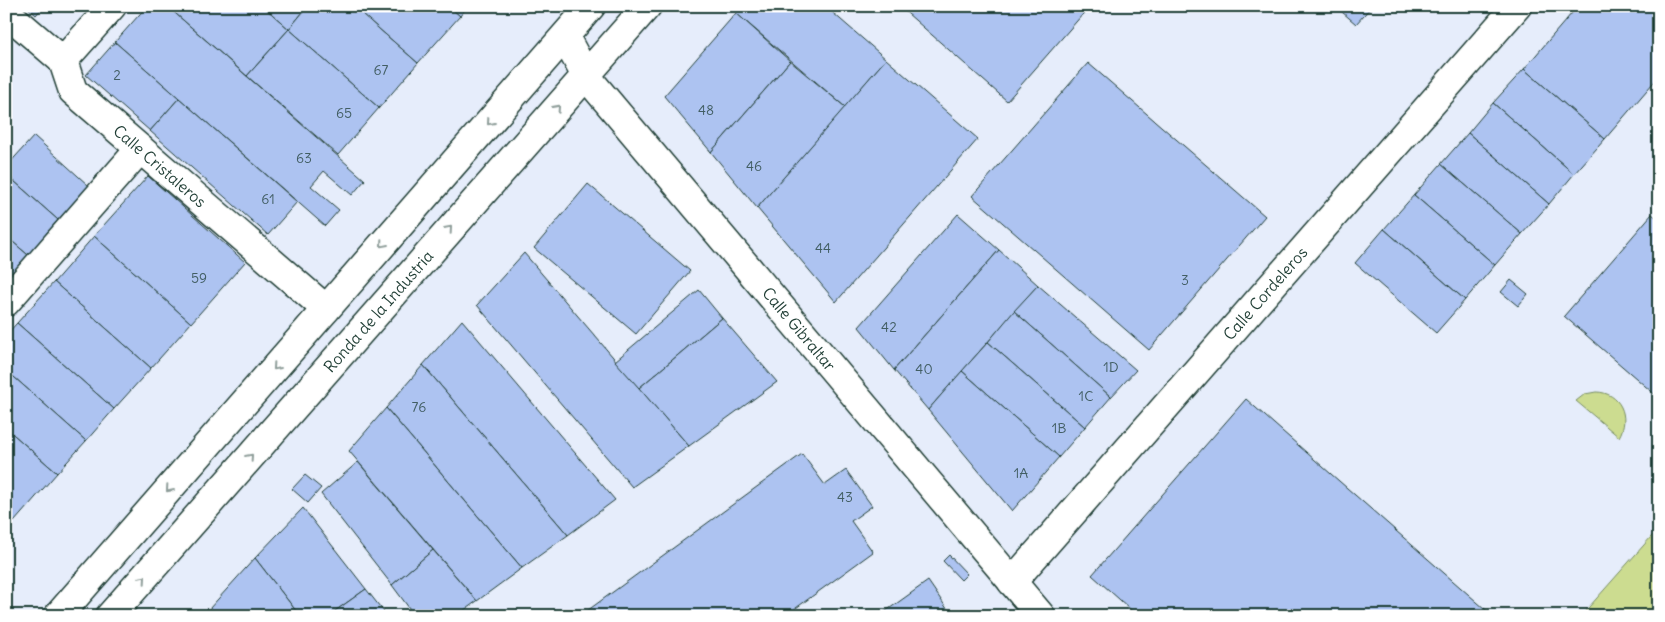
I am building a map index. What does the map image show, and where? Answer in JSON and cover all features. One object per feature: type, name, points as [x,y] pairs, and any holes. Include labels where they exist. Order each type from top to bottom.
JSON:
[{"type":"street","points":[[6,12],[63,61],[112,6]]},
{"type":"street","points":[[58,616],[591,6]]},
{"type":"street","name":"Ronda de la Industria","points":[[110,616],[646,6]]},
{"type":"street","name":"Calle Cordeleros","points":[[1012,582],[1517,6]]},
{"type":"street","name":"Calle Gibraltar","points":[[565,36],[586,76],[1041,616]]},
{"type":"street","name":"Calle Cristaleros","points":[[63,61],[73,91],[326,310]]},
{"type":"street","points":[[6,302],[140,149]]},
{"type":"green space","points":[[1596,392],[1611,396],[1621,407],[1624,422],[1619,437],[1576,401],[1585,394]]},
{"type":"green space","points":[[1659,528],[1659,616],[1581,616]]},
{"type":"building","points":[[26,6],[44,6],[36,15]]},
{"type":"building","points":[[147,6],[167,6],[365,180],[352,195],[324,171],[311,186],[339,210],[325,226],[115,42]]},
{"type":"building","points":[[167,6],[263,6],[289,29],[247,76]]},
{"type":"building","points":[[263,6],[308,6],[289,29]]},
{"type":"building","points":[[308,6],[353,6],[418,63],[379,108],[289,29]]},
{"type":"building","points":[[353,6],[449,6],[460,16],[418,63]]},
{"type":"building","points":[[449,6],[468,6],[460,16]]},
{"type":"building","points":[[742,6],[825,6],[886,59],[845,107],[736,13]]},
{"type":"building","points":[[899,6],[1090,6],[1007,101]]},
{"type":"building","points":[[1335,6],[1372,6],[1356,24]]},
{"type":"building","points":[[1578,6],[1647,6],[1659,17],[1659,76],[1605,139],[1524,69]]},
{"type":"building","points":[[736,13],[790,61],[711,152],[664,96]]},
{"type":"building","points":[[289,29],[379,108],[338,155],[247,76]]},
{"type":"building","points":[[115,42],[179,98],[150,131],[86,75]]},
{"type":"building","points":[[886,59],[978,139],[836,302],[757,208]]},
{"type":"building","points":[[790,61],[845,107],[757,208],[711,152]]},
{"type":"building","points":[[1088,63],[1265,216],[1149,350],[972,196]]},
{"type":"building","points":[[1524,69],[1605,139],[1574,174],[1493,103]]},
{"type":"building","points":[[179,98],[297,202],[268,235],[150,131]]},
{"type":"building","points":[[1493,103],[1574,174],[1549,204],[1468,133]]},
{"type":"building","points":[[1468,133],[1549,204],[1522,234],[1441,164]]},
{"type":"building","points":[[34,136],[89,186],[58,220],[6,174],[6,167]]},
{"type":"building","points":[[1441,164],[1522,234],[1495,265],[1414,195]]},
{"type":"building","points":[[6,174],[58,220],[28,255],[6,236]]},
{"type":"building","points":[[148,176],[245,262],[191,323],[94,236]]},
{"type":"building","points":[[588,184],[690,271],[636,334],[534,248]]},
{"type":"building","points":[[1414,195],[1495,265],[1465,300],[1384,229]]},
{"type":"building","points":[[958,214],[999,250],[894,370],[859,327]]},
{"type":"building","points":[[1652,214],[1659,220],[1659,398],[1564,316]]},
{"type":"building","points":[[1384,229],[1465,300],[1436,333],[1355,263]]},
{"type":"building","points":[[6,236],[28,255],[6,279]]},
{"type":"building","points":[[94,236],[191,323],[151,368],[54,282]]},
{"type":"building","points":[[999,250],[1038,285],[928,410],[894,370]]},
{"type":"building","points":[[524,253],[689,446],[632,487],[477,305]]},
{"type":"building","points":[[1511,280],[1528,294],[1518,306],[1501,292]]},
{"type":"building","points":[[54,282],[151,368],[114,409],[17,323]]},
{"type":"building","points":[[1038,285],[1136,370],[1111,397],[1014,311]]},
{"type":"building","points":[[699,290],[722,318],[639,388],[615,361]]},
{"type":"building","points":[[1014,311],[1111,397],[1085,427],[988,342]]},
{"type":"building","points":[[722,318],[777,382],[689,446],[639,388]]},
{"type":"building","points":[[462,320],[615,500],[568,535],[423,365]]},
{"type":"building","points":[[17,323],[114,409],[86,441],[6,370],[6,335]]},
{"type":"building","points":[[988,342],[1085,427],[1059,457],[962,371]]},
{"type":"building","points":[[423,365],[568,535],[522,568],[386,408]]},
{"type":"building","points":[[6,370],[86,441],[57,473],[6,428]]},
{"type":"building","points":[[962,371],[1059,457],[1012,511],[928,410]]},
{"type":"building","points":[[1246,399],[1493,616],[1138,616],[1092,575]]},
{"type":"building","points":[[386,408],[522,568],[477,601],[349,451]]},
{"type":"building","points":[[6,428],[57,473],[14,522],[6,515]]},
{"type":"building","points":[[802,454],[825,485],[846,470],[872,506],[851,521],[873,552],[785,616],[580,616]]},
{"type":"building","points":[[358,462],[433,550],[392,585],[321,494]]},
{"type":"building","points":[[305,475],[321,488],[308,503],[292,489]]},
{"type":"building","points":[[303,508],[366,589],[328,616],[300,616],[255,558]]},
{"type":"building","points":[[433,550],[477,601],[456,616],[415,616],[392,585]]},
{"type":"building","points":[[949,555],[967,574],[961,580],[943,561]]},
{"type":"building","points":[[255,558],[300,616],[215,616],[209,609]]},
{"type":"building","points":[[928,581],[952,616],[879,616]]},
{"type":"building","points":[[366,589],[387,616],[328,616]]}]
